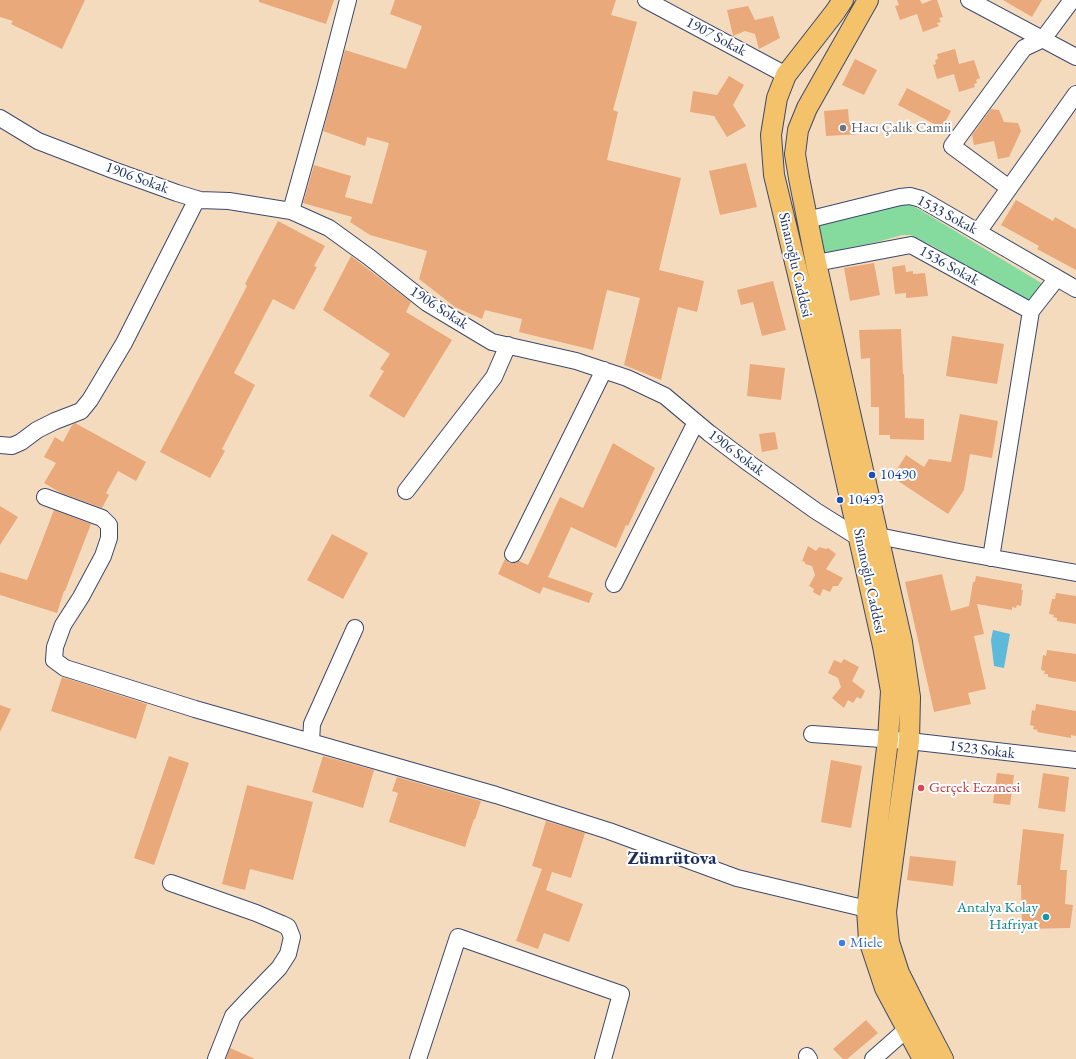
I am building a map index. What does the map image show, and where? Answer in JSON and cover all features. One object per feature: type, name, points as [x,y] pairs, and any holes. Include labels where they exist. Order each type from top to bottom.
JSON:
[{"type":"main road","name":"Si̇nanoğlu Caddesi","points":[[843,0],[786,75],[777,98],[773,117],[771,135],[774,175],[827,395],[902,642],[910,697],[909,741],[886,912],[889,942],[899,973],[918,1013],[943,1059]]},
{"type":"main road","name":"Si̇nanoğlu Caddesi","points":[[868,0],[807,108],[798,130],[795,154],[869,537],[890,691],[888,740],[867,909],[869,940],[885,988],[923,1059]]},
{"type":"street","points":[[291,211],[348,0]]},
{"type":"street","name":"1907 Sokak","points":[[646,0],[786,75]]},
{"type":"street","points":[[970,0],[1076,57]]},
{"type":"street","points":[[1009,188],[952,146],[1024,48],[1043,39],[1072,0]]},
{"type":"street","points":[[978,232],[1076,94]]},
{"type":"street","name":"1906 Sokak","points":[[0,118],[38,141],[177,193],[197,199],[229,201],[291,211],[329,228],[369,257],[427,303],[492,342],[576,361],[627,378],[665,396],[750,464],[816,511],[869,537]]},
{"type":"street","name":"1533 Sokak","points":[[807,220],[900,197],[910,196],[921,199],[1076,289]]},
{"type":"street","points":[[0,445],[12,446],[21,442],[43,427],[80,412],[90,400],[124,342],[197,199]]},
{"type":"street","name":"1536 Sokak","points":[[816,263],[911,245],[1031,311]]},
{"type":"street","points":[[991,558],[1031,311],[1057,278]]},
{"type":"street","points":[[406,491],[494,377],[508,345]]},
{"type":"street","points":[[513,554],[604,370]]},
{"type":"street","points":[[614,584],[696,422]]},
{"type":"street","points":[[44,498],[102,518],[109,525],[109,538],[103,556],[81,597],[63,625],[55,647],[54,660],[65,668],[195,709],[496,795],[610,831],[737,878],[867,909]]},
{"type":"street","points":[[869,537],[1076,573]]},
{"type":"street","points":[[311,742],[312,724],[355,628]]},
{"type":"street","name":"1523 Sokak","points":[[812,734],[909,741],[1076,760]]},
{"type":"street","points":[[171,883],[256,913],[282,924],[288,927],[292,937],[288,954],[279,968],[233,1016],[216,1059]]},
{"type":"street","points":[[418,1059],[458,937],[621,994],[602,1059]]},
{"type":"street","points":[[872,1059],[907,1029]]},
{"type":"green space","points":[[907,204],[917,208],[1043,284],[1030,304],[933,246],[911,235],[902,235],[821,254],[814,224],[862,212]]},
{"type":"water","points":[[993,630],[1010,634],[1004,668],[994,666],[991,640]]},
{"type":"building","points":[[0,0],[85,0],[62,49],[11,24],[13,21],[0,17]]},
{"type":"building","points":[[259,0],[334,0],[326,24],[259,2]]},
{"type":"building","points":[[395,0],[616,0],[611,15],[637,22],[613,110],[618,112],[607,160],[681,178],[659,270],[704,281],[697,312],[678,307],[661,380],[624,365],[640,298],[607,290],[593,350],[519,332],[522,319],[485,310],[482,319],[455,307],[419,279],[427,251],[370,235],[350,222],[352,217],[303,203],[314,165],[351,176],[345,197],[372,204],[389,143],[367,137],[365,146],[323,131],[345,50],[406,69],[422,26],[390,14]]},
{"type":"building","points":[[897,0],[920,0],[922,4],[932,0],[937,0],[943,17],[939,18],[941,22],[937,23],[939,26],[923,32],[917,14],[900,20],[895,6],[899,5]]},
{"type":"building","points":[[1003,0],[1042,0],[1032,17]]},
{"type":"building","points":[[748,6],[755,20],[773,16],[780,38],[759,49],[755,34],[745,31],[733,36],[727,10]]},
{"type":"building","points":[[955,49],[959,64],[974,60],[980,78],[976,80],[977,83],[974,84],[975,87],[959,92],[954,74],[937,79],[933,65],[936,64],[935,60],[938,59],[937,54]]},
{"type":"building","points":[[855,59],[877,70],[864,95],[842,85]]},
{"type":"building","points":[[729,76],[744,85],[733,105],[746,126],[727,137],[714,116],[690,112],[693,91],[717,95]]},
{"type":"building","points":[[907,88],[951,111],[942,128],[898,105]]},
{"type":"building","name":"Hacı Çalık Camii","points":[[848,109],[849,122],[860,121],[861,134],[826,136],[824,111]]},
{"type":"building","points":[[991,109],[999,110],[1004,122],[1018,123],[1021,131],[1009,157],[998,159],[994,141],[974,145],[972,135]]},
{"type":"building","points":[[746,163],[757,207],[720,215],[709,171]]},
{"type":"building","points":[[1016,200],[1053,221],[1055,217],[1076,229],[1076,270],[1037,249],[1039,246],[1001,225]]},
{"type":"building","points":[[278,221],[325,246],[314,266],[317,267],[294,310],[273,299],[234,373],[255,385],[222,449],[225,451],[210,478],[160,452],[247,286],[245,284]]},
{"type":"building","points":[[351,256],[411,302],[406,312],[452,340],[404,418],[369,396],[384,371],[380,369],[390,354],[323,310]]},
{"type":"building","points":[[874,263],[880,295],[850,301],[844,268]]},
{"type":"building","points":[[905,265],[906,272],[913,271],[913,274],[925,273],[928,296],[906,298],[906,293],[895,294],[892,267]]},
{"type":"building","points":[[773,281],[786,330],[762,336],[753,302],[741,305],[737,290]]},
{"type":"building","points":[[901,329],[905,418],[924,419],[924,440],[890,439],[890,435],[879,435],[879,407],[871,407],[870,358],[861,359],[859,330]]},
{"type":"building","points":[[952,336],[1004,344],[997,384],[946,376]]},
{"type":"building","points":[[750,364],[785,368],[781,400],[747,396]]},
{"type":"building","points":[[960,414],[998,421],[992,458],[970,454],[964,490],[948,514],[892,477],[906,455],[924,467],[929,459],[951,462]]},
{"type":"building","points":[[75,423],[146,462],[136,481],[118,471],[106,493],[109,495],[102,508],[61,493],[44,483],[56,463],[44,457],[55,437],[63,442],[72,425]]},
{"type":"building","points":[[775,432],[778,449],[762,452],[759,434]]},
{"type":"building","points":[[613,443],[655,468],[616,548],[571,527],[548,577],[593,593],[589,603],[543,587],[540,594],[498,574],[505,559],[509,563],[519,561],[528,565],[560,497],[583,508]]},
{"type":"building","points":[[0,506],[18,517],[0,545]]},
{"type":"building","points":[[54,510],[91,524],[64,591],[57,613],[0,595],[0,572],[27,580]]},
{"type":"building","points":[[332,534],[368,553],[343,599],[307,580]]},
{"type":"building","points":[[808,546],[816,551],[819,547],[826,549],[828,548],[836,554],[826,569],[843,578],[838,586],[833,586],[830,592],[823,589],[820,596],[813,592],[814,589],[809,586],[815,575],[812,566],[805,564],[805,562],[802,561]]},
{"type":"building","points":[[942,574],[951,611],[969,606],[973,582],[975,582],[976,576],[1022,584],[1021,590],[1023,590],[1021,606],[1017,605],[1016,608],[1012,607],[1012,610],[977,604],[984,634],[974,636],[986,689],[968,693],[971,704],[934,712],[905,582]]},
{"type":"building","points":[[1056,593],[1076,596],[1076,624],[1057,621],[1057,618],[1053,617],[1054,615],[1049,614],[1052,599],[1055,599]]},
{"type":"building","points":[[1047,650],[1076,654],[1076,682],[1048,677],[1048,674],[1044,674],[1045,671],[1041,670],[1043,655],[1046,656]]},
{"type":"building","points":[[844,659],[859,667],[852,681],[865,691],[861,699],[857,697],[853,703],[848,700],[844,708],[832,698],[841,687],[838,678],[828,673],[834,660],[841,663]]},
{"type":"building","points":[[62,677],[147,704],[136,739],[51,711]]},
{"type":"building","points":[[1036,704],[1076,711],[1076,736],[1071,735],[1071,738],[1037,732],[1038,730],[1033,729],[1034,726],[1030,725],[1032,710],[1035,711]]},
{"type":"building","points":[[0,705],[11,709],[0,732]]},
{"type":"building","points":[[169,756],[189,763],[154,865],[134,858]]},
{"type":"building","points":[[323,756],[374,770],[363,808],[312,792]]},
{"type":"building","points":[[831,760],[862,766],[851,828],[821,822]]},
{"type":"building","points":[[997,773],[1014,775],[1010,805],[993,803]]},
{"type":"building","points":[[1043,773],[1069,777],[1065,812],[1038,808]]},
{"type":"building","points":[[397,777],[481,801],[465,847],[389,822],[398,793],[392,791]]},
{"type":"building","points":[[247,785],[313,802],[293,880],[250,869],[245,890],[222,884]]},
{"type":"building","points":[[546,821],[585,833],[571,878],[552,872],[546,890],[583,904],[569,942],[544,933],[538,949],[516,941],[542,869],[532,866]]},
{"type":"building","points":[[1023,829],[1064,834],[1060,870],[1067,870],[1065,904],[1073,905],[1070,928],[1022,929],[1021,885],[1017,885]]},
{"type":"building","points":[[910,856],[956,861],[953,886],[907,880]]},
{"type":"building","points":[[866,1020],[878,1033],[847,1059],[843,1059],[833,1049]]},
{"type":"building","points":[[230,1048],[255,1059],[226,1059]]},
{"type":"place","name":"Hacı Çalık Camii","points":[[843,128]]},
{"type":"place","name":"10490","points":[[872,475]]},
{"type":"place","name":"10493","points":[[840,500]]},
{"type":"place","name":"Gerçek Eczanesi","points":[[921,788]]},
{"type":"place","name":"Antalya Kolay Hafriyat","points":[[1046,917]]},
{"type":"place","name":"Miele","points":[[842,943]]},
{"type":"district","name":"Zümrütova","points":[[672,859]]}]
